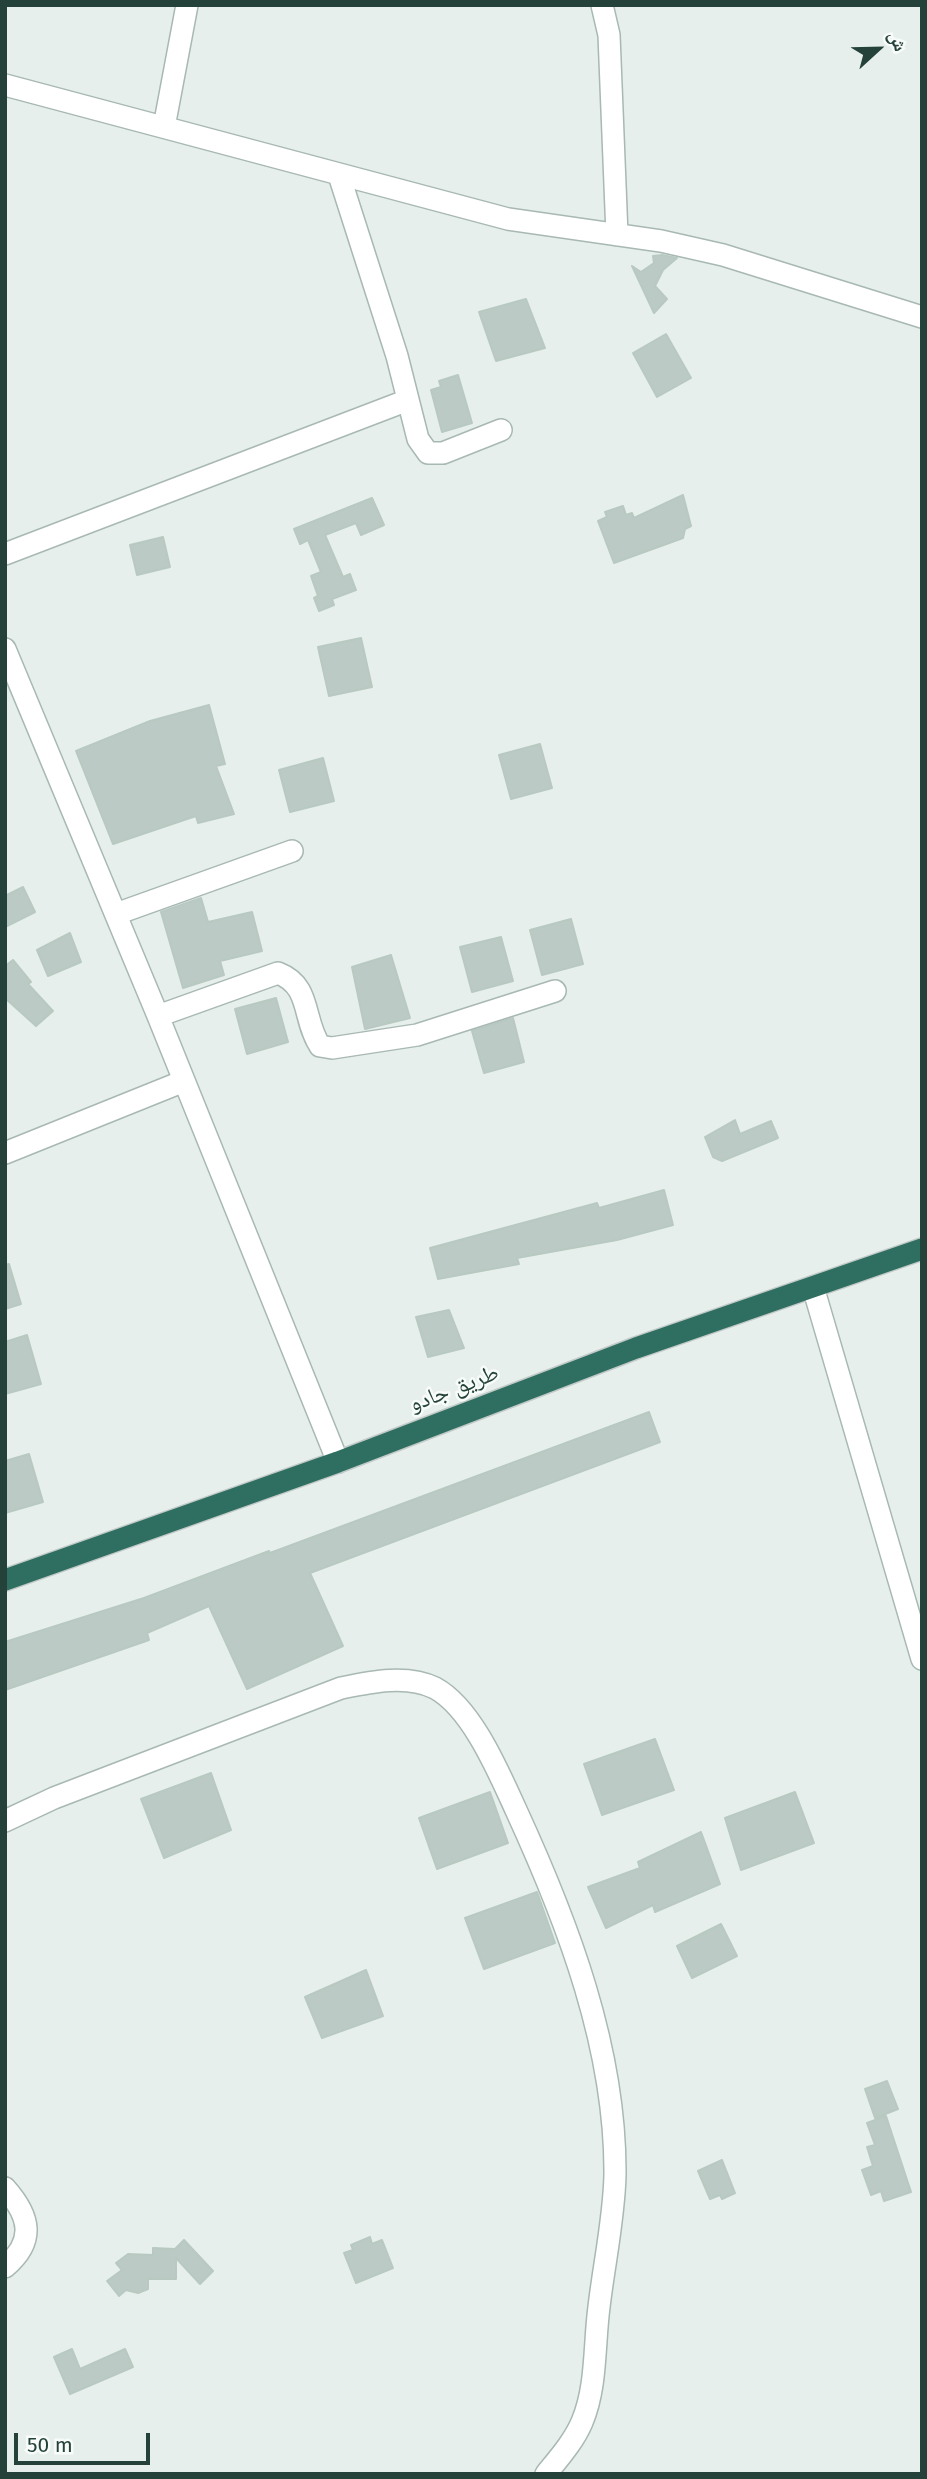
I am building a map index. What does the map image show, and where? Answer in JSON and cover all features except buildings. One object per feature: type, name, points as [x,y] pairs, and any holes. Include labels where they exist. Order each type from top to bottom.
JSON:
[{"type":"highway","name":"طريق جادو","points":[[5,1580],[338,1462],[636,1348],[922,1249]]},
{"type":"street","points":[[164,127],[187,5]]},
{"type":"street","points":[[602,5],[609,35],[617,235]]},
{"type":"street","points":[[5,85],[508,219],[617,235],[723,256],[922,317]]},
{"type":"street","points":[[339,176],[418,439],[428,453],[443,453],[501,430]]},
{"type":"street","points":[[5,555],[408,400]]},
{"type":"street","points":[[8,660],[158,1016],[338,1462]]},
{"type":"street","points":[[116,914],[292,851]]},
{"type":"street","points":[[158,1016],[278,973],[293,979],[300,989],[314,1037],[320,1046],[332,1048],[417,1035],[555,991]]},
{"type":"street","points":[[5,1153],[184,1081]]},
{"type":"street","points":[[813,1287],[922,1659]]},
{"type":"street","points":[[5,1821],[54,1798],[341,1688],[378,1682],[423,1685],[435,1689],[463,1714],[507,1790],[560,1911],[600,2049],[611,2117],[615,2176],[588,2404],[572,2440],[546,2474]]},
{"type":"street","points":[[5,2188],[18,2205],[27,2235],[23,2249],[5,2267]]}]
